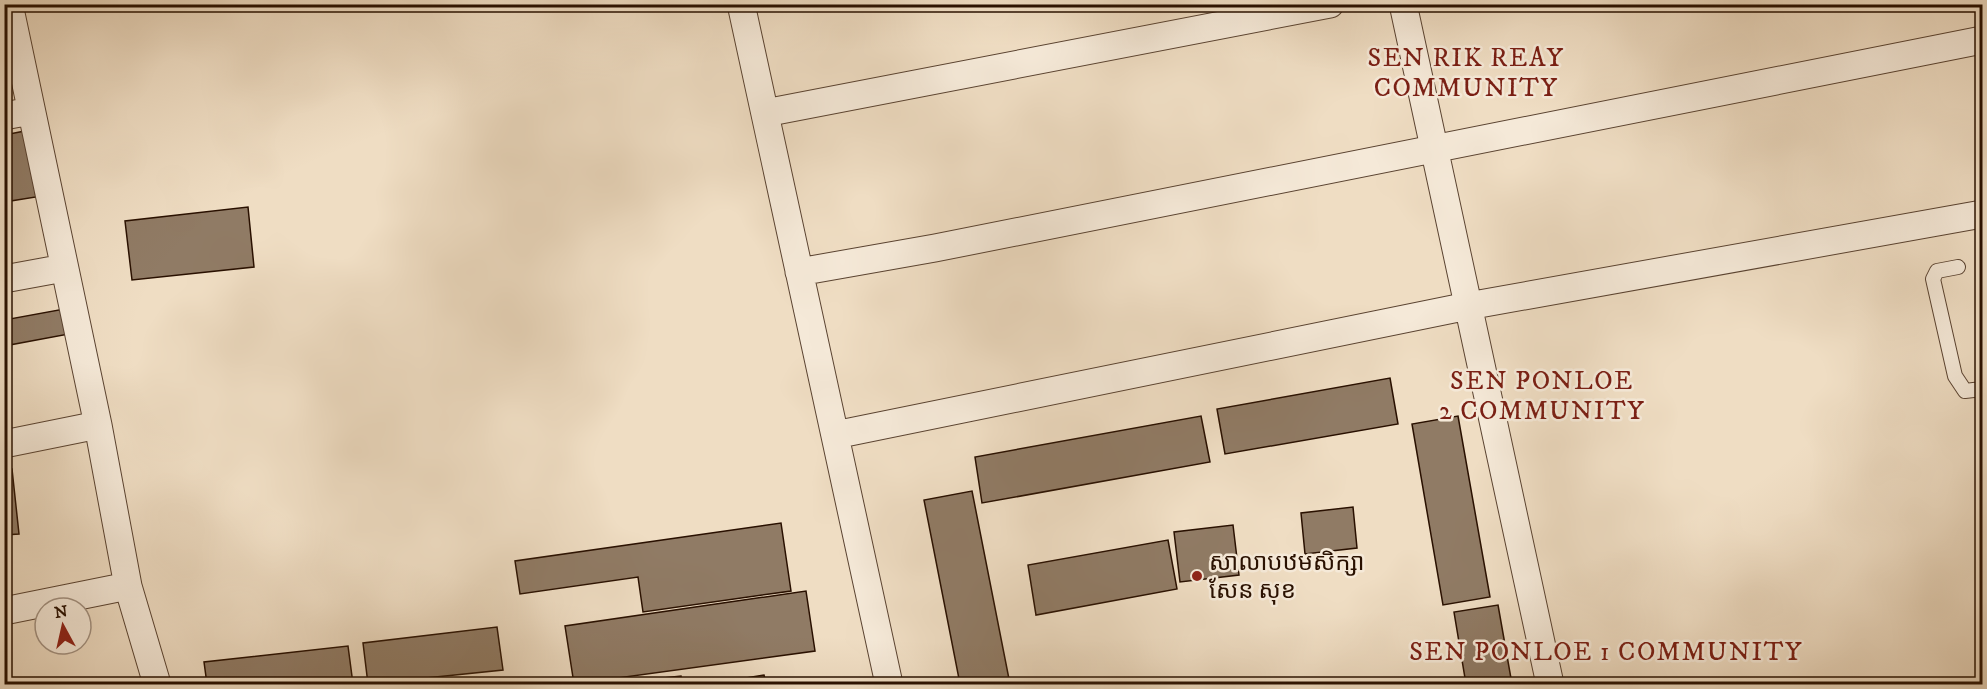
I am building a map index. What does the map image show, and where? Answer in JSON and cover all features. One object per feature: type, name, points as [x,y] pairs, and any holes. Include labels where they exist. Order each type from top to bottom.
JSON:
[{"type":"street","points":[[9,4],[98,425],[128,586],[156,684]]},
{"type":"street","points":[[741,4],[888,684]]},
{"type":"street","points":[[765,113],[1330,4]]},
{"type":"street","points":[[1403,4],[1550,684]]},
{"type":"street","points":[[799,272],[935,248],[1983,40]]},
{"type":"street","points":[[4,116],[31,111]]},
{"type":"street","points":[[834,435],[1468,306],[1983,214]]},
{"type":"street","points":[[4,279],[64,268]]},
{"type":"street","points":[[4,444],[98,425]]},
{"type":"street","points":[[4,611],[128,586]]},
{"type":"lane","points":[[1959,267],[1937,271],[1933,279],[1955,376],[1965,392],[1983,389]]},
{"type":"building","points":[[25,131],[36,197],[4,202],[4,135]]},
{"type":"building","points":[[248,207],[254,267],[132,280],[125,221]]},
{"type":"building","points":[[64,309],[69,334],[4,346],[4,320]]},
{"type":"building","points":[[1390,378],[1398,424],[1225,454],[1217,409]]},
{"type":"building","points":[[1201,416],[1210,462],[982,503],[975,457]]},
{"type":"building","points":[[1458,416],[1490,597],[1443,605],[1412,424]]},
{"type":"building","points":[[12,469],[19,534],[4,535],[4,470]]},
{"type":"building","points":[[972,491],[1010,684],[960,684],[924,500]]},
{"type":"building","points":[[1353,507],[1357,548],[1305,554],[1301,513]]},
{"type":"building","points":[[781,523],[791,591],[643,612],[638,577],[520,594],[515,561]]},
{"type":"building","points":[[1233,525],[1239,575],[1180,582],[1174,532]]},
{"type":"building","points":[[1168,540],[1177,589],[1036,615],[1028,565]]},
{"type":"building","points":[[806,591],[815,651],[574,684],[565,626]]},
{"type":"building","points":[[1498,605],[1512,684],[1466,684],[1454,612]]},
{"type":"building","points":[[497,627],[503,670],[368,684],[363,643]]},
{"type":"building","points":[[348,646],[353,684],[207,684],[204,662]]},
{"type":"building","points":[[764,675],[766,684],[716,684],[716,683]]},
{"type":"building","points":[[681,676],[682,684],[607,684]]},
{"type":"place","name":"សាលាបឋមសិក្សា សែន សុខ","points":[[1197,576]]},
{"type":"district","name":"SEN RIK REAY COMMUNITY","points":[[1466,72]]},
{"type":"district","name":"SEN PONLOE 2 COMMUNITY","points":[[1542,395]]},
{"type":"district","name":"SEN PONLOE 1 COMMUNITY","points":[[1606,651]]}]
